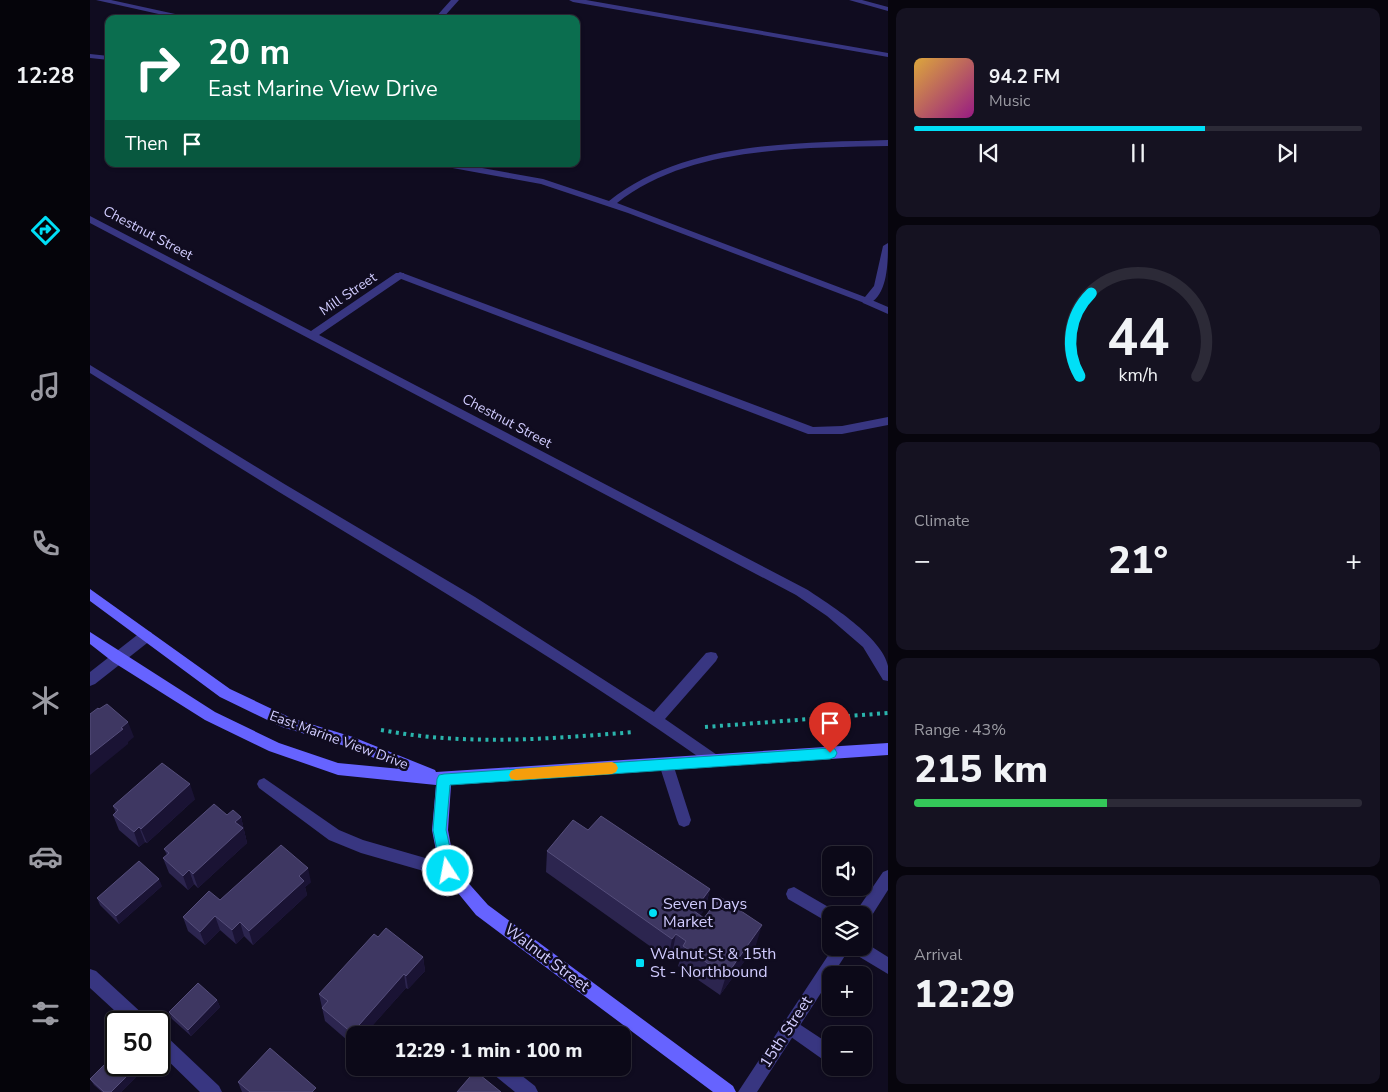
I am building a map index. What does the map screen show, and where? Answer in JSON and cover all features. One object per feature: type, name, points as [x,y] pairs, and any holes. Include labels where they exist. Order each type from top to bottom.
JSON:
[{"type":"main road","name":"East Marine View Drive","points":[[90,594],[225,693],[287,723],[348,741],[444,779]]},
{"type":"main road","name":"East Marine View Drive","points":[[90,637],[118,658],[210,716],[274,747],[338,769],[444,779],[888,749]]},
{"type":"main road","points":[[444,779],[440,830],[448,871]]},
{"type":"main road","name":"Walnut Street","points":[[448,871],[482,910],[727,1092]]},
{"type":"street","points":[[100,0],[174,15]]},
{"type":"street","points":[[442,15],[455,0]]},
{"type":"street","points":[[574,0],[888,55]]},
{"type":"street","points":[[853,0],[888,9]]},
{"type":"street","points":[[90,56],[105,58]]},
{"type":"street","points":[[610,204],[636,185],[661,174],[714,158],[778,147],[888,145]]},
{"type":"street","points":[[463,167],[543,182],[610,204],[867,301],[888,311]]},
{"type":"street","name":"Chestnut Street","points":[[90,219],[801,592],[832,612],[868,643],[888,676]]},
{"type":"street","points":[[867,301],[879,286],[888,246]]},
{"type":"street","name":"Mill Street","points":[[312,335],[400,275],[812,431],[842,430],[888,421]]},
{"type":"street","points":[[90,368],[282,488],[470,600],[656,720],[715,761]]},
{"type":"street","points":[[90,680],[146,636]]},
{"type":"street","points":[[656,720],[711,657]]},
{"type":"street","points":[[666,764],[684,820]]},
{"type":"street","points":[[264,784],[334,835],[361,846],[448,871]]},
{"type":"street","points":[[869,906],[888,877]]},
{"type":"street","points":[[794,894],[822,911]]},
{"type":"street","name":"15th Street","points":[[747,1092],[837,956]]},
{"type":"street","points":[[872,956],[888,966]]},
{"type":"street","points":[[90,977],[127,1011]]},
{"type":"street","points":[[790,1026],[822,1049]]},
{"type":"street","points":[[170,1051],[213,1092]]},
{"type":"street","points":[[509,1076],[529,1092]]},
{"type":"path","points":[[380,729],[445,739],[498,742],[888,713]]},
{"type":"building","points":[[107,704],[128,722],[121,728],[123,729],[90,755],[90,714]]},
{"type":"building","points":[[162,763],[190,784],[141,829],[139,827],[134,832],[113,815],[118,810],[113,806]]},
{"type":"building","points":[[214,804],[227,815],[233,810],[241,817],[235,822],[243,828],[193,874],[189,870],[183,876],[163,858],[169,853],[164,849]]},
{"type":"building","name":"Seven Days Market","points":[[601,816],[710,889],[694,911],[704,918],[720,897],[762,925],[726,976],[683,946],[686,941],[676,934],[672,939],[547,851],[573,820],[588,830]]},
{"type":"building","points":[[281,845],[308,868],[299,876],[304,881],[249,931],[240,922],[232,930],[215,916],[200,932],[183,917],[209,891],[220,900]]},
{"type":"building","points":[[139,861],[159,879],[116,916],[97,898]]},
{"type":"building","points":[[386,928],[423,957],[406,976],[404,974],[358,1026],[346,1026],[346,1028],[322,1008],[328,1001],[319,994],[374,934],[378,937]]},
{"type":"building","points":[[198,983],[217,1000],[188,1030],[170,1011]]},
{"type":"building","points":[[270,1048],[316,1088],[312,1092],[250,1092],[238,1082]]},
{"type":"building","points":[[105,1064],[105,1076],[127,1076],[111,1092],[104,1092],[90,1079]]},
{"type":"building","points":[[471,1076],[481,1076],[501,1092],[457,1092]]},
{"type":"slow traffic","points":[[516,775],[612,768]]},
{"type":"place","name":"Seven Days Market","points":[[653,913]]},
{"type":"place","name":"Walnut St & 15th St - Northbound","points":[[640,963]]},
{"type":"route","points":[[448,871],[440,830],[444,779],[830,753]]}]
